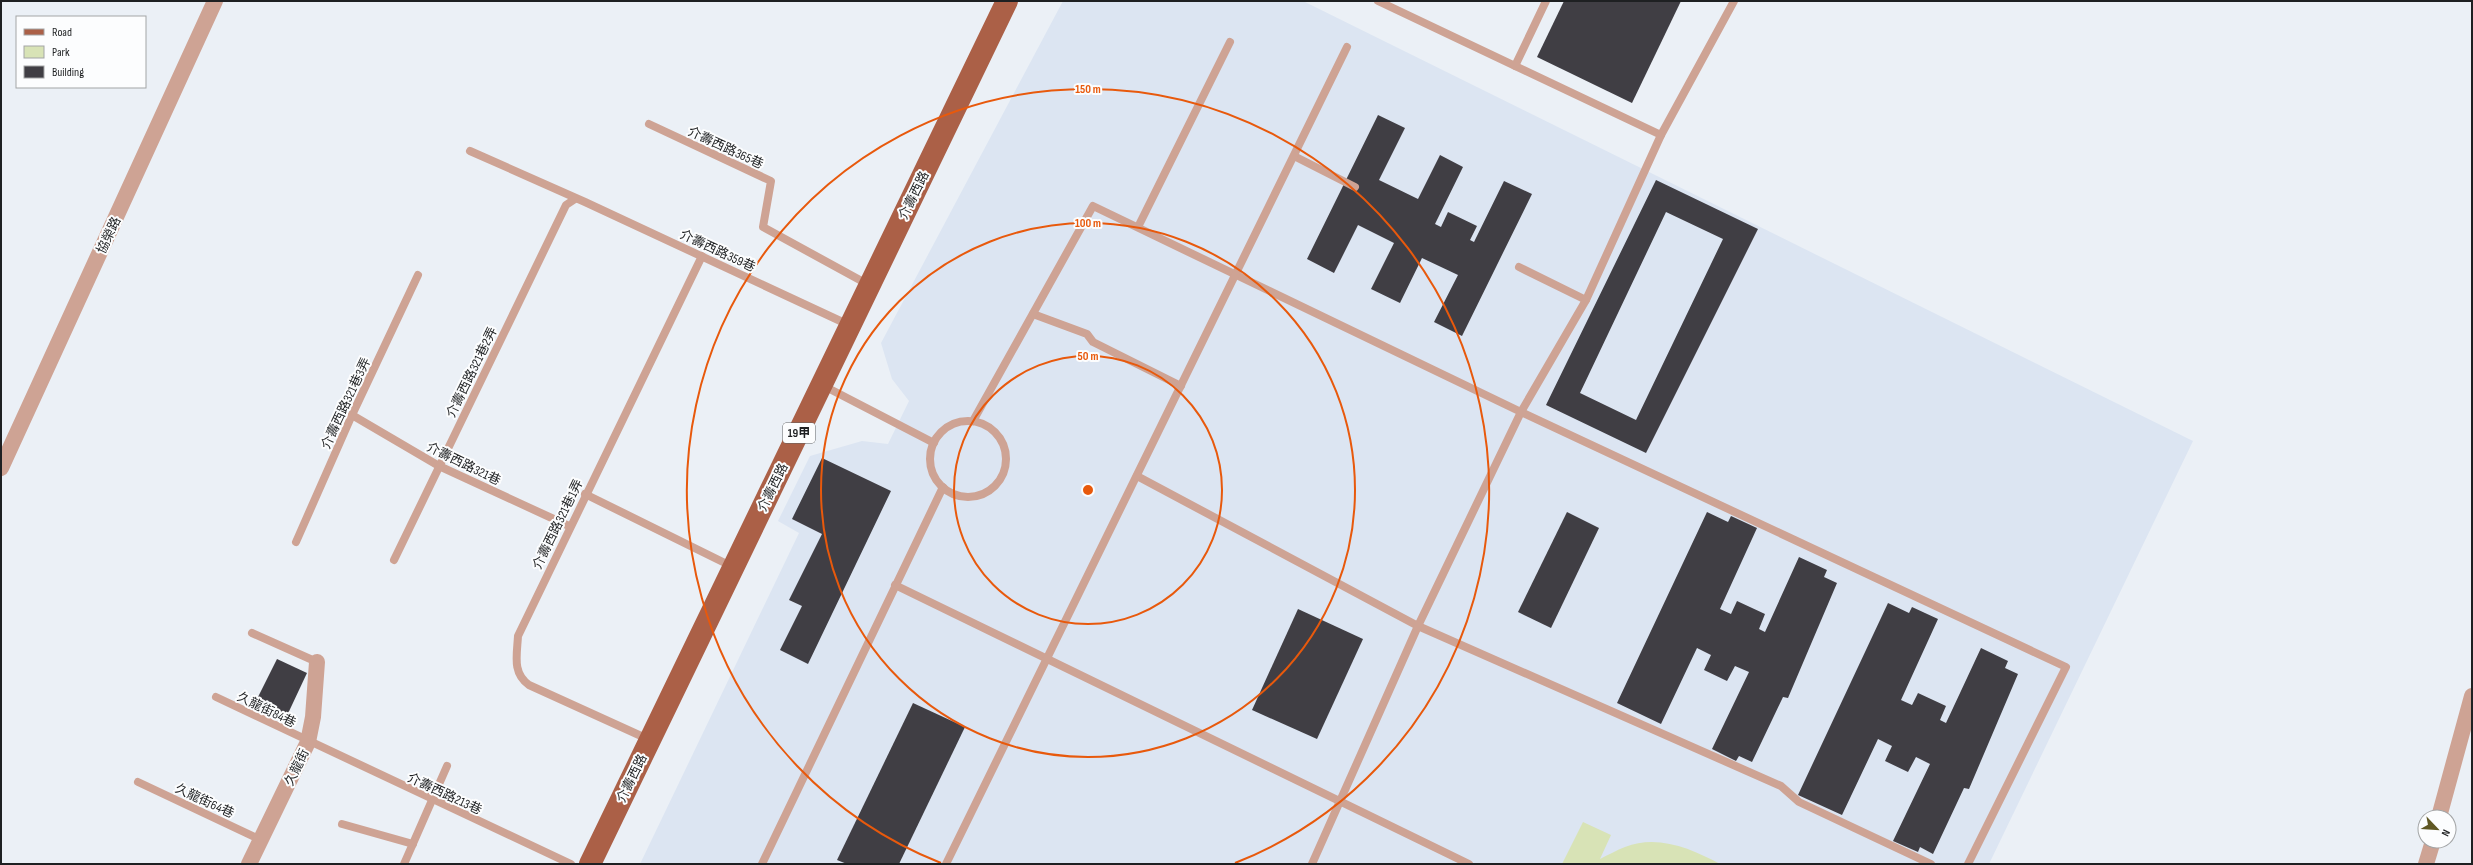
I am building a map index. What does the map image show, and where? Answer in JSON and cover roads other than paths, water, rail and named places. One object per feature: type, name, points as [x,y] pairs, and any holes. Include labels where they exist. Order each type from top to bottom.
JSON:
[{"type":"main road","name":"介壽西路","points":[[590,864],[1007,1]]},
{"type":"street","name":"協榮路","points":[[1,468],[215,1]]},
{"type":"street","name":"久龍街","points":[[249,864],[308,742],[313,717],[317,662]]},
{"type":"street","points":[[2441,809],[2472,696]]},
{"type":"street","points":[[2426,864],[2431,849]]},
{"type":"lane","points":[[1378,1],[1661,136]]},
{"type":"lane","points":[[1515,66],[1546,1]]},
{"type":"lane","points":[[1312,864],[1418,626],[1521,412],[1586,300],[1661,136],[1734,1]]},
{"type":"lane","points":[[1138,227],[1230,42]]},
{"type":"lane","points":[[946,864],[1294,156],[1346,47]]},
{"type":"lane","name":"介壽西路365巷","points":[[649,124],[770,181],[763,227],[870,285]]},
{"type":"lane","name":"介壽西路359巷","points":[[470,151],[575,199],[585,202],[850,325]]},
{"type":"lane","points":[[1294,156],[1355,187]]},
{"type":"lane","name":"介壽西路321巷2弄","points":[[394,560],[566,205],[575,199]]},
{"type":"lane","points":[[973,421],[1093,206],[1521,412],[2066,667],[1968,864]]},
{"type":"lane","name":"介壽西路321巷1弄","points":[[650,740],[529,686],[522,680],[518,673],[516,661],[518,636],[522,622],[702,256]]},
{"type":"lane","points":[[1519,267],[1586,300]]},
{"type":"lane","name":"介壽西路321巷3弄","points":[[296,542],[352,415],[418,275]]},
{"type":"lane","points":[[1033,314],[1087,334],[1093,342],[1181,386]]},
{"type":"lane","points":[[822,385],[934,443]]},
{"type":"lane","name":"介壽西路321巷","points":[[352,415],[439,466],[570,526]]},
{"type":"lane","points":[[973,421],[985,425],[996,432],[1003,443],[1006,462],[1000,481],[991,490],[973,496],[954,494],[943,487],[935,478],[931,467],[931,455],[934,443],[940,433],[950,426],[961,422],[973,421]]},
{"type":"lane","points":[[1137,476],[1418,626],[1781,786],[1799,802],[1931,864]]},
{"type":"lane","points":[[762,864],[943,487]]},
{"type":"lane","points":[[585,494],[733,567]]},
{"type":"lane","points":[[896,585],[1339,803],[1469,864]]},
{"type":"lane","points":[[252,633],[317,662]]},
{"type":"lane","name":"久龍街84巷","points":[[216,698],[308,742]]},
{"type":"lane","name":"介壽西路213巷","points":[[308,742],[572,864]]},
{"type":"lane","points":[[404,864],[447,766]]},
{"type":"lane","name":"久龍街64巷","points":[[138,782],[261,840]]},
{"type":"lane","points":[[342,824],[413,844]]}]
